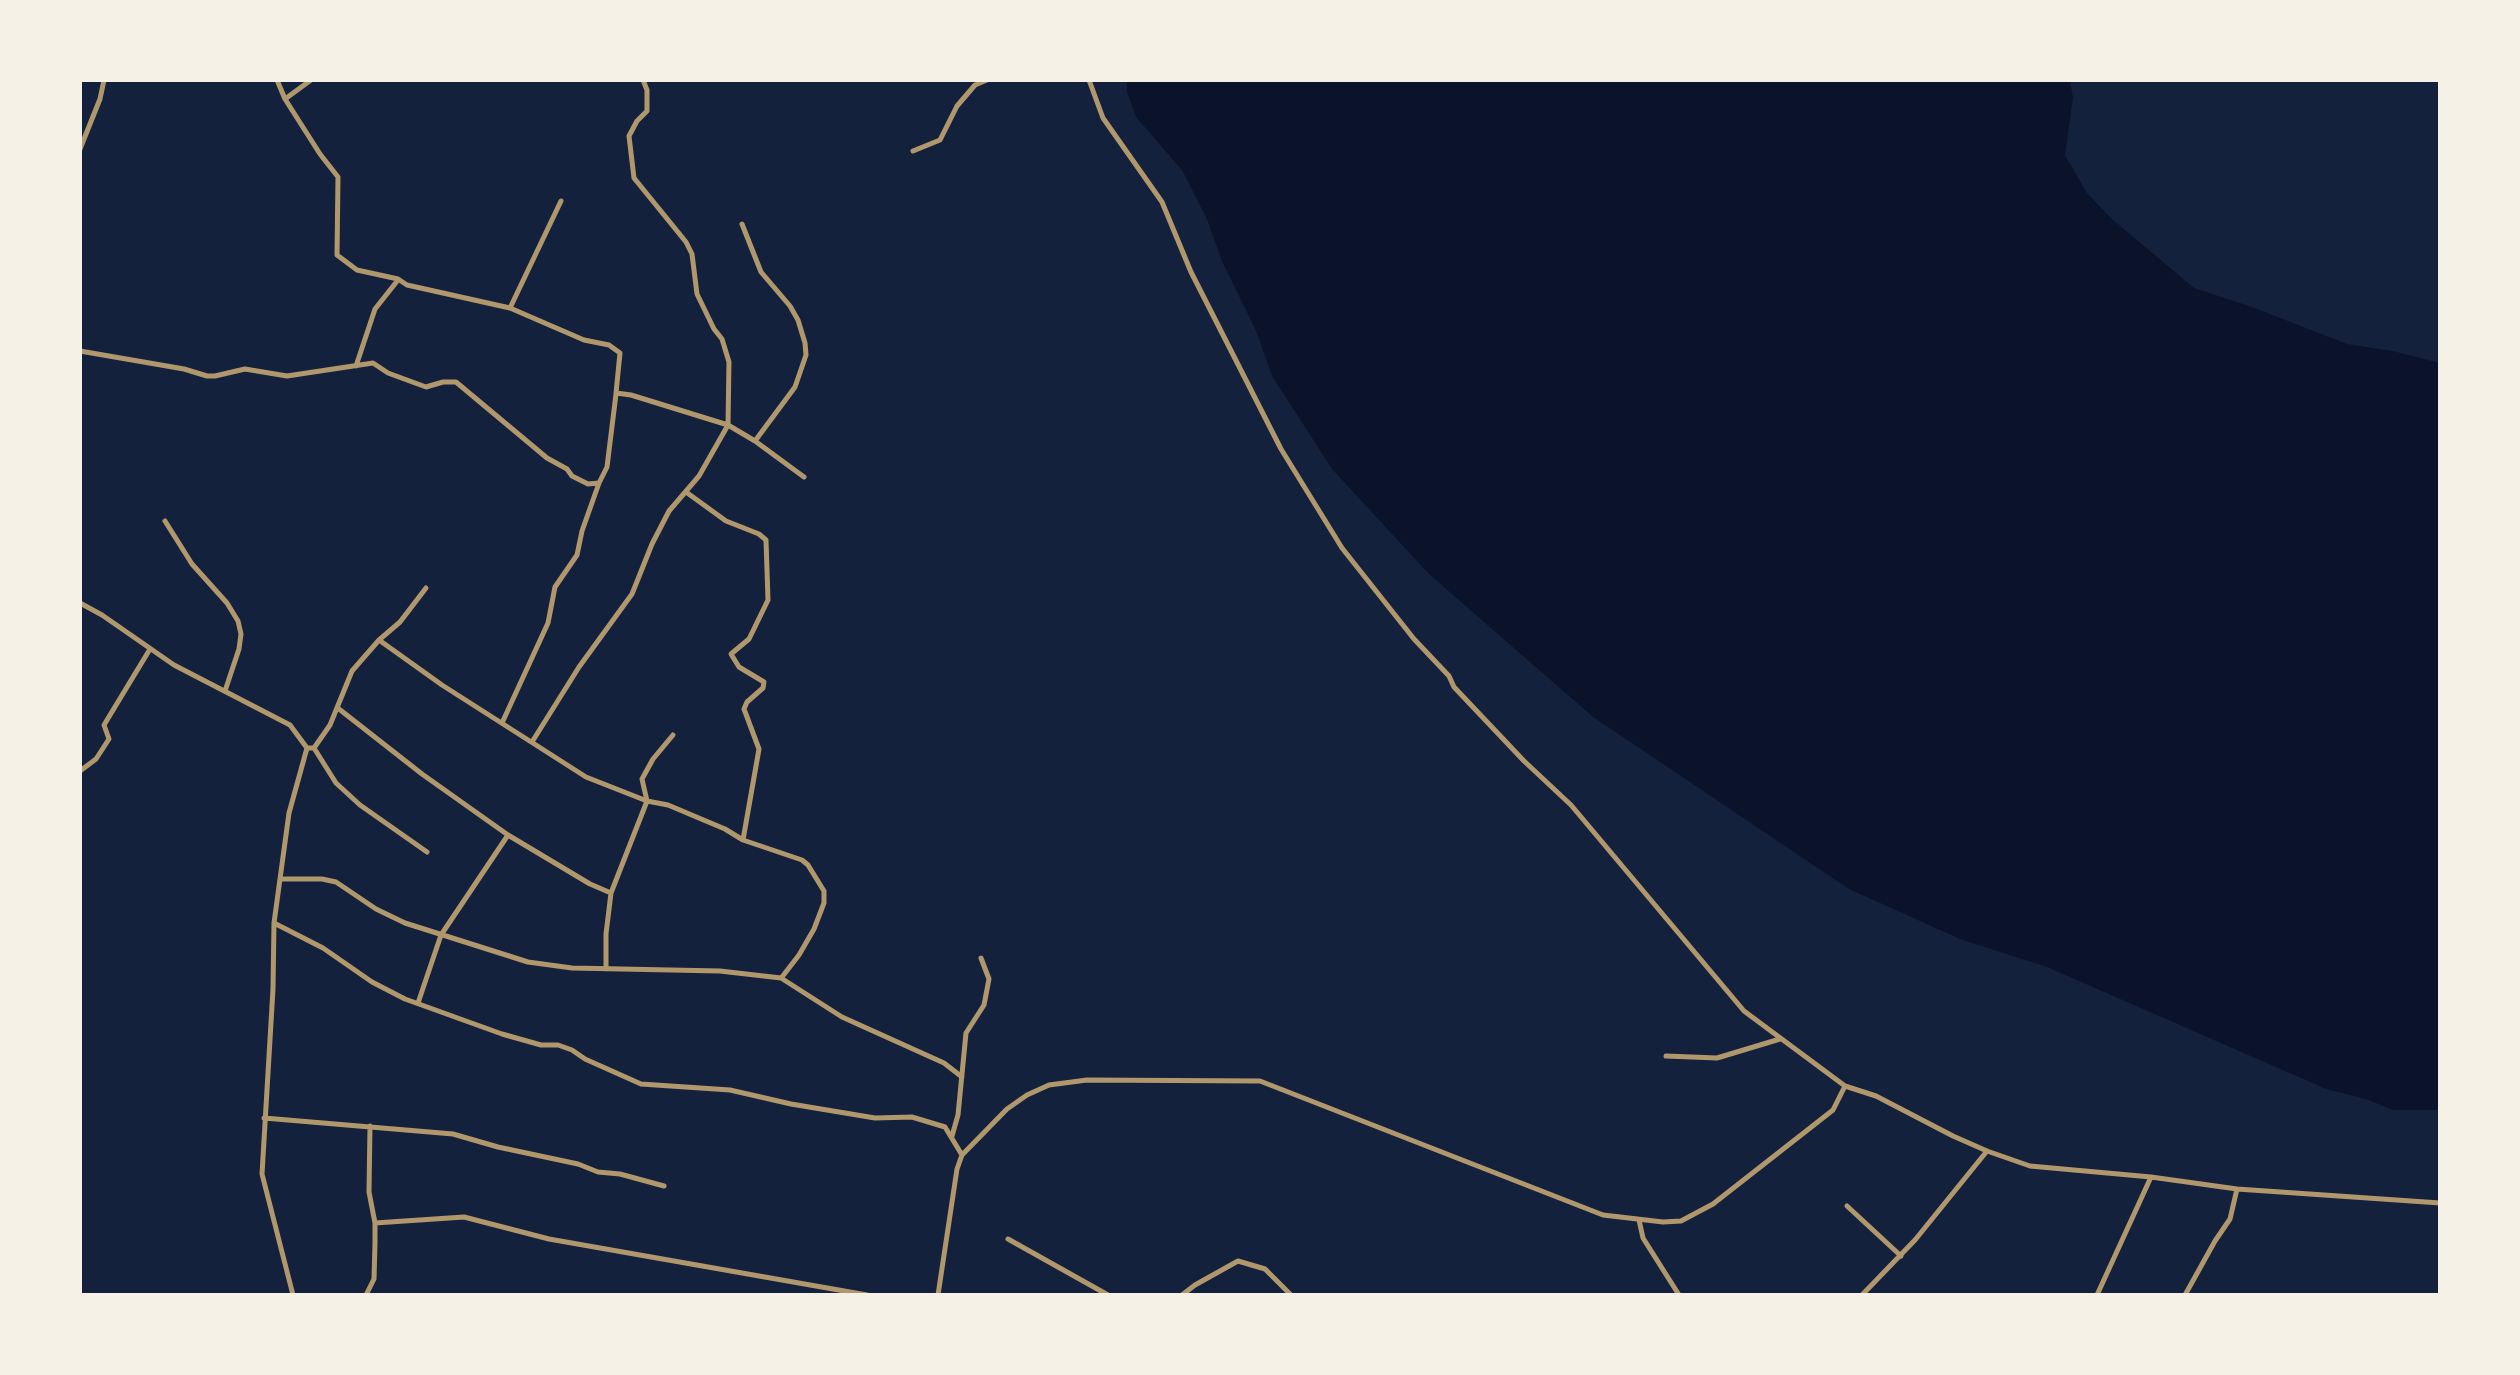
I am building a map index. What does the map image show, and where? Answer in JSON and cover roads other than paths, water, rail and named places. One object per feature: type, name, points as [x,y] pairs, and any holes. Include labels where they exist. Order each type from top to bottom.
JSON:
[{"type":"street","points":[[80,149],[104,80]]},
{"type":"street","points":[[277,80],[285,99],[338,178],[336,256],[357,270],[398,279],[407,286],[510,308],[620,353],[607,467],[582,531],[577,555],[555,588],[548,624],[502,722]]},
{"type":"street","points":[[285,99],[311,80]]},
{"type":"street","points":[[532,742],[579,667],[632,594],[669,511],[708,463],[728,425],[728,362],[722,339],[697,294],[692,254],[634,178],[629,136],[647,111],[644,80]]},
{"type":"street","points":[[914,151],[940,140],[957,106],[975,85],[987,80]]},
{"type":"street","points":[[1089,80],[1103,118],[1162,202],[1191,272],[1281,449],[1342,548],[1454,686],[1524,761],[1571,804],[1744,1011],[1844,1086],[1876,1096],[1953,1136],[2030,1166],[2237,1189],[2440,1203]]},
{"type":"street","points":[[510,308],[561,201]]},
{"type":"street","points":[[742,224],[761,272],[798,320],[806,355],[794,387],[754,440]]},
{"type":"street","points":[[356,366],[376,309],[398,279]]},
{"type":"street","points":[[80,351],[215,376],[245,369],[287,376],[372,363],[426,387],[456,382],[572,476],[588,484],[599,483]]},
{"type":"street","points":[[616,393],[728,425],[804,477]]},
{"type":"street","points":[[685,492],[726,521],[766,540],[768,600],[749,639],[731,654],[738,667],[764,682],[744,709],[759,748],[742,840]]},
{"type":"street","points":[[165,521],[192,564],[238,621],[239,650],[224,690]]},
{"type":"street","points":[[295,1295],[263,1184],[274,922],[290,813],[310,748],[330,726],[352,671],[400,622],[426,588]]},
{"type":"street","points":[[80,603],[174,665],[290,725],[336,783],[427,852]]},
{"type":"street","points":[[379,640],[586,777],[647,802],[678,809],[725,828],[742,840],[808,865],[824,891],[824,903],[814,929],[781,978]]},
{"type":"street","points":[[80,771],[96,759],[109,738],[104,725],[150,649]]},
{"type":"street","points":[[338,709],[508,835],[611,893]]},
{"type":"street","points":[[606,969],[611,893],[647,802],[642,779],[673,734]]},
{"type":"street","points":[[417,1004],[441,935],[508,835]]},
{"type":"street","points":[[281,879],[336,882],[405,923],[528,962],[572,968],[720,971],[781,978],[842,1017],[944,1063],[962,1077]]},
{"type":"street","points":[[274,922],[324,948],[372,982],[417,1004],[502,1034],[540,1045],[558,1045],[641,1084],[730,1090],[875,1118],[912,1117],[945,1127],[962,1155]]},
{"type":"street","points":[[952,1136],[958,1116],[966,1034],[984,1005],[989,979],[980,958]]},
{"type":"street","points":[[1666,1056],[1717,1058],[1780,1039]]},
{"type":"street","points":[[938,1295],[962,1155],[1007,1110],[1027,1094],[1049,1085],[1087,1080],[1260,1081],[1603,1215],[1681,1221],[1713,1204],[1833,1110],[1844,1086]]},
{"type":"street","points":[[264,1118],[452,1134],[664,1186]]},
{"type":"street","points":[[366,1295],[374,1279],[370,1126]]},
{"type":"street","points":[[1862,1295],[1900,1256],[1987,1151]]},
{"type":"street","points":[[2097,1295],[2152,1177]]},
{"type":"street","points":[[2185,1295],[2230,1219],[2237,1189]]},
{"type":"street","points":[[1848,1206],[1900,1256]]},
{"type":"street","points":[[375,1224],[464,1217],[549,1239],[867,1295]]},
{"type":"street","points":[[1639,1220],[1644,1238],[1680,1295]]},
{"type":"street","points":[[1008,1239],[1108,1295]]},
{"type":"street","points":[[1182,1295],[1238,1262],[1265,1268],[1290,1295]]},
{"type":"water","points":[[1127,80],[2070,80],[2073,98],[2065,155],[2087,193],[2194,288],[2347,344],[2440,363],[2440,1110],[2393,1110],[2326,1089],[2047,967],[1960,939],[1849,889],[1593,717],[1429,574],[1332,469],[1272,376],[1207,219],[1182,170],[1136,117]]}]
